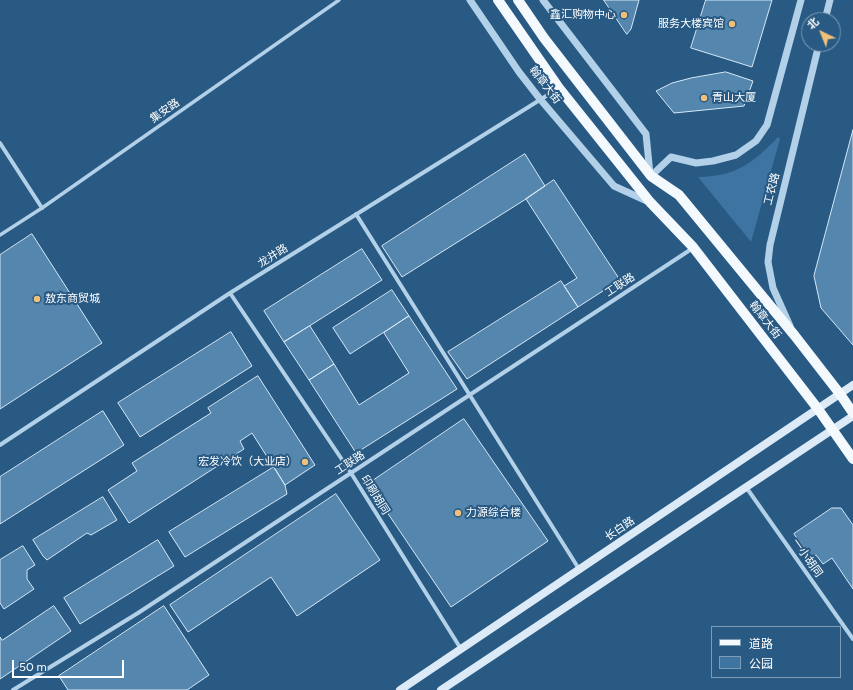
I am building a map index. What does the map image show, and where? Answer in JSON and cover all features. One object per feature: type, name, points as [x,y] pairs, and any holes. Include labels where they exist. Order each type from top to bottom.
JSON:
[{"type":"main road","name":"翰章大街","points":[[498,0],[558,88],[650,202],[694,248],[818,409],[853,459]]},
{"type":"main road","name":"翰章大街","points":[[518,0],[544,38],[651,176],[680,195],[795,336],[840,394],[853,415]]},
{"type":"main road","name":"长白路","points":[[400,690],[853,385]]},
{"type":"main road","points":[[441,690],[853,415]]},
{"type":"street","name":"集安路","points":[[0,235],[42,208],[339,0]]},
{"type":"street","name":"翰章大街","points":[[470,0],[519,72],[614,186],[650,202]]},
{"type":"street","points":[[542,0],[646,134],[651,176]]},
{"type":"street","points":[[651,176],[671,157],[696,163],[714,162],[736,155],[756,141],[767,125],[801,0]]},
{"type":"street","points":[[827,12],[830,0]]},
{"type":"street","name":"工农路","points":[[795,336],[773,288],[768,262],[770,244],[817,52]]},
{"type":"street","name":"龙井路","points":[[0,445],[230,293],[558,88]]},
{"type":"street","points":[[0,143],[42,208]]},
{"type":"street","points":[[356,214],[579,569]]},
{"type":"street","name":"工联路","points":[[13,690],[138,613],[694,248]]},
{"type":"street","name":"印刷胡同","points":[[230,293],[351,473],[461,649]]},
{"type":"street","name":"一小胡同","points":[[746,487],[853,639]]},
{"type":"green space","points":[[778,137],[780,139],[751,242],[698,177],[723,174],[742,167],[760,154]]},
{"type":"building","name":"鑫汇购物中心","points":[[604,0],[639,0],[631,29],[627,34]]},
{"type":"building","name":"服务大楼宾馆","points":[[706,0],[772,0],[752,67],[691,48]]},
{"type":"building","name":"青山大厦","points":[[726,72],[753,81],[744,106],[674,113],[656,91],[672,83]]},
{"type":"building","points":[[853,130],[853,345],[821,308],[814,276]]},
{"type":"building","points":[[525,154],[545,186],[402,277],[382,246]]},
{"type":"building","points":[[554,180],[620,280],[578,307],[564,286],[577,278],[526,199]]},
{"type":"building","name":"敖东商贸城","points":[[32,234],[102,343],[0,409],[0,255]]},
{"type":"building","points":[[362,249],[382,280],[284,342],[264,311]]},
{"type":"building","points":[[561,281],[578,307],[467,379],[448,352]]},
{"type":"building","points":[[392,290],[409,316],[350,354],[333,328]]},
{"type":"building","points":[[409,316],[457,389],[356,453],[309,380],[334,364],[359,405],[409,373],[384,333]]},
{"type":"building","points":[[310,326],[334,364],[309,380],[284,342]]},
{"type":"building","points":[[231,332],[252,366],[140,437],[118,403]]},
{"type":"building","points":[[258,376],[315,465],[285,485],[252,433],[240,441],[244,449],[129,523],[108,490],[137,471],[132,463],[211,413],[208,408]]},
{"type":"building","points":[[103,411],[124,445],[0,524],[0,477]]},
{"type":"building","name":"力源综合楼","points":[[464,419],[548,541],[451,607],[368,484]]},
{"type":"building","points":[[274,467],[285,485],[287,494],[185,557],[169,532]]},
{"type":"building","points":[[336,494],[380,560],[297,616],[271,577],[188,632],[170,605]]},
{"type":"building","points":[[103,497],[117,520],[91,535],[87,533],[47,560],[33,540]]},
{"type":"building","points":[[832,508],[841,508],[853,525],[853,589],[832,558],[823,564],[816,555],[811,558],[794,534]]},
{"type":"building","points":[[158,540],[174,566],[80,624],[64,598]]},
{"type":"building","points":[[23,546],[35,565],[27,570],[27,579],[34,589],[4,609],[0,603],[0,560]]},
{"type":"building","points":[[54,606],[71,631],[0,679],[0,637],[2,640]]},
{"type":"building","points":[[164,606],[209,675],[187,690],[68,690],[59,676]]},
{"type":"place","name":"鑫汇购物中心","points":[[624,15]]},
{"type":"place","name":"服务大楼宾馆","points":[[732,24]]},
{"type":"place","name":"青山大厦","points":[[704,98]]},
{"type":"place","name":"敖东商贸城","points":[[37,299]]},
{"type":"place","name":"宏发冷饮（大业店）","points":[[305,462]]},
{"type":"place","name":"力源综合楼","points":[[458,513]]}]
